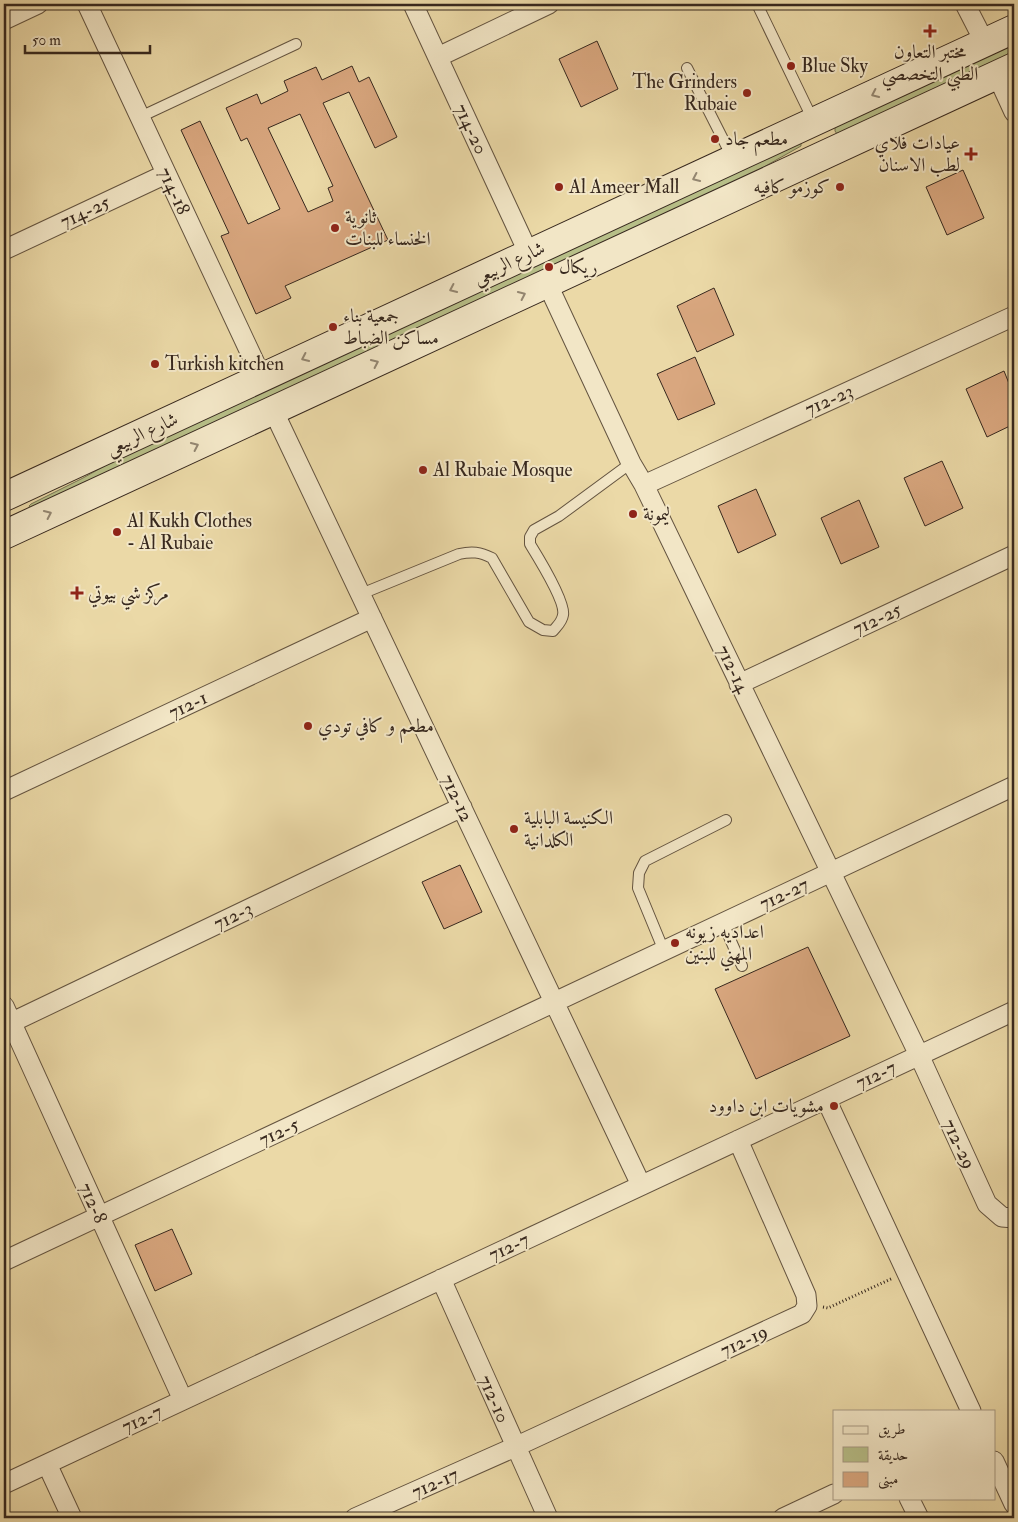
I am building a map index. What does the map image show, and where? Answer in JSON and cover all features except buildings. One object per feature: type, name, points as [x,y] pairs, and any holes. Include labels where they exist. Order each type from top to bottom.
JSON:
[{"type":"street","points":[[4,20],[38,4]]},
{"type":"street","name":"714-18","points":[[86,4],[262,378]]},
{"type":"street","name":"714-20","points":[[413,4],[529,254]]},
{"type":"street","points":[[438,57],[548,4]]},
{"type":"street","points":[[965,4],[985,43]]},
{"type":"street","name":"شارع الربيعي","points":[[7,496],[1014,29]]},
{"type":"street","points":[[1006,71],[1014,112]]},
{"type":"street","name":"شارع الربيعي","points":[[14,530],[1006,71]]},
{"type":"street","points":[[814,122],[829,153]]},
{"type":"street","name":"714-25","points":[[4,250],[166,174]]},
{"type":"street","name":"712-14","points":[[546,283],[631,463],[644,484],[919,1055]]},
{"type":"street","name":"712-23","points":[[644,484],[1014,316]]},
{"type":"street","name":"712-12","points":[[273,410],[641,1185]]},
{"type":"street","points":[[7,496],[14,530]]},
{"type":"street","name":"712-25","points":[[739,684],[1014,555]]},
{"type":"street","name":"712-1","points":[[4,791],[372,618]]},
{"type":"street","name":"712-27","points":[[554,1002],[1014,786]]},
{"type":"street","name":"712-3","points":[[6,1018],[462,807]]},
{"type":"street","name":"712-5","points":[[4,1261],[554,1002]]},
{"type":"street","name":"712-7","points":[[4,1484],[1014,1010]]},
{"type":"street","name":"712-8","points":[[6,1018],[183,1400]]},
{"type":"street","name":"712-29","points":[[919,1055],[987,1204],[1002,1217],[1014,1218]]},
{"type":"street","points":[[826,1099],[971,1410]]},
{"type":"street","points":[[738,1140],[806,1295],[807,1306]]},
{"type":"street","name":"712-10","points":[[441,1279],[515,1448],[548,1518]]},
{"type":"street","name":"712-19","points":[[515,1448],[802,1314],[807,1306]]},
{"type":"street","name":"712-17","points":[[355,1518],[515,1448]]},
{"type":"street","points":[[47,1464],[72,1518]]},
{"type":"street","points":[[996,1465],[1014,1504]]},
{"type":"street","points":[[783,1518],[833,1494]]},
{"type":"street","points":[[910,1500],[918,1518]]},
{"type":"lane","points":[[758,4],[814,122]]},
{"type":"lane","points":[[140,117],[296,44]]},
{"type":"lane","points":[[687,68],[734,160]]},
{"type":"lane","points":[[360,594],[459,554],[472,551],[492,558],[529,622],[543,630],[552,631],[559,625],[564,613],[561,601],[530,544],[530,537],[534,530],[559,516],[631,463]]},
{"type":"lane","points":[[664,951],[638,888],[639,873],[645,860],[726,820]]},
{"type":"lane","points":[[722,923],[742,966]]},
{"type":"path","points":[[807,1306],[828,1308],[906,1272]]},
{"type":"green space","points":[[1014,40],[1014,55],[837,134],[835,131],[835,124]]},
{"type":"green space","points":[[801,142],[801,146],[746,177],[31,509],[29,506],[119,458]]},
{"type":"place","name":"مختبر التعاون الطبي التخصصي","points":[[930,31]]},
{"type":"place","name":"Blue Sky","points":[[791,66]]},
{"type":"place","name":"The Grinders Rubaie","points":[[747,93]]},
{"type":"place","name":"مطعم جاد","points":[[715,139]]},
{"type":"place","name":"عيادات فلاي لطب الاسنان","points":[[971,154]]},
{"type":"place","name":"Al Ameer Mall","points":[[559,187]]},
{"type":"place","name":"كوزمو كافيه","points":[[840,187]]},
{"type":"place","name":"ثانوية الخنساء للبنات","points":[[335,228]]},
{"type":"place","name":"ريكال","points":[[549,267]]},
{"type":"place","name":"جمعية بناء مساكن الضباط","points":[[333,327]]},
{"type":"place","name":"Turkish kitchen","points":[[155,364]]},
{"type":"place","name":"Al Rubaie Mosque","points":[[423,470]]},
{"type":"place","name":"ليمونة","points":[[633,514]]},
{"type":"place","name":"Al Kukh Clothes - Al Rubaie","points":[[117,532]]},
{"type":"place","name":"مركز شي بيوتي","points":[[77,593]]},
{"type":"place","name":"مطعم و كافي تودي","points":[[308,726]]},
{"type":"place","name":"الكنيسة البابلية الكلدانية","points":[[514,829]]},
{"type":"place","name":"اعداديه زيونه المهني للبنين","points":[[675,943]]},
{"type":"place","name":"مشويات ابن داوود","points":[[834,1106]]}]
